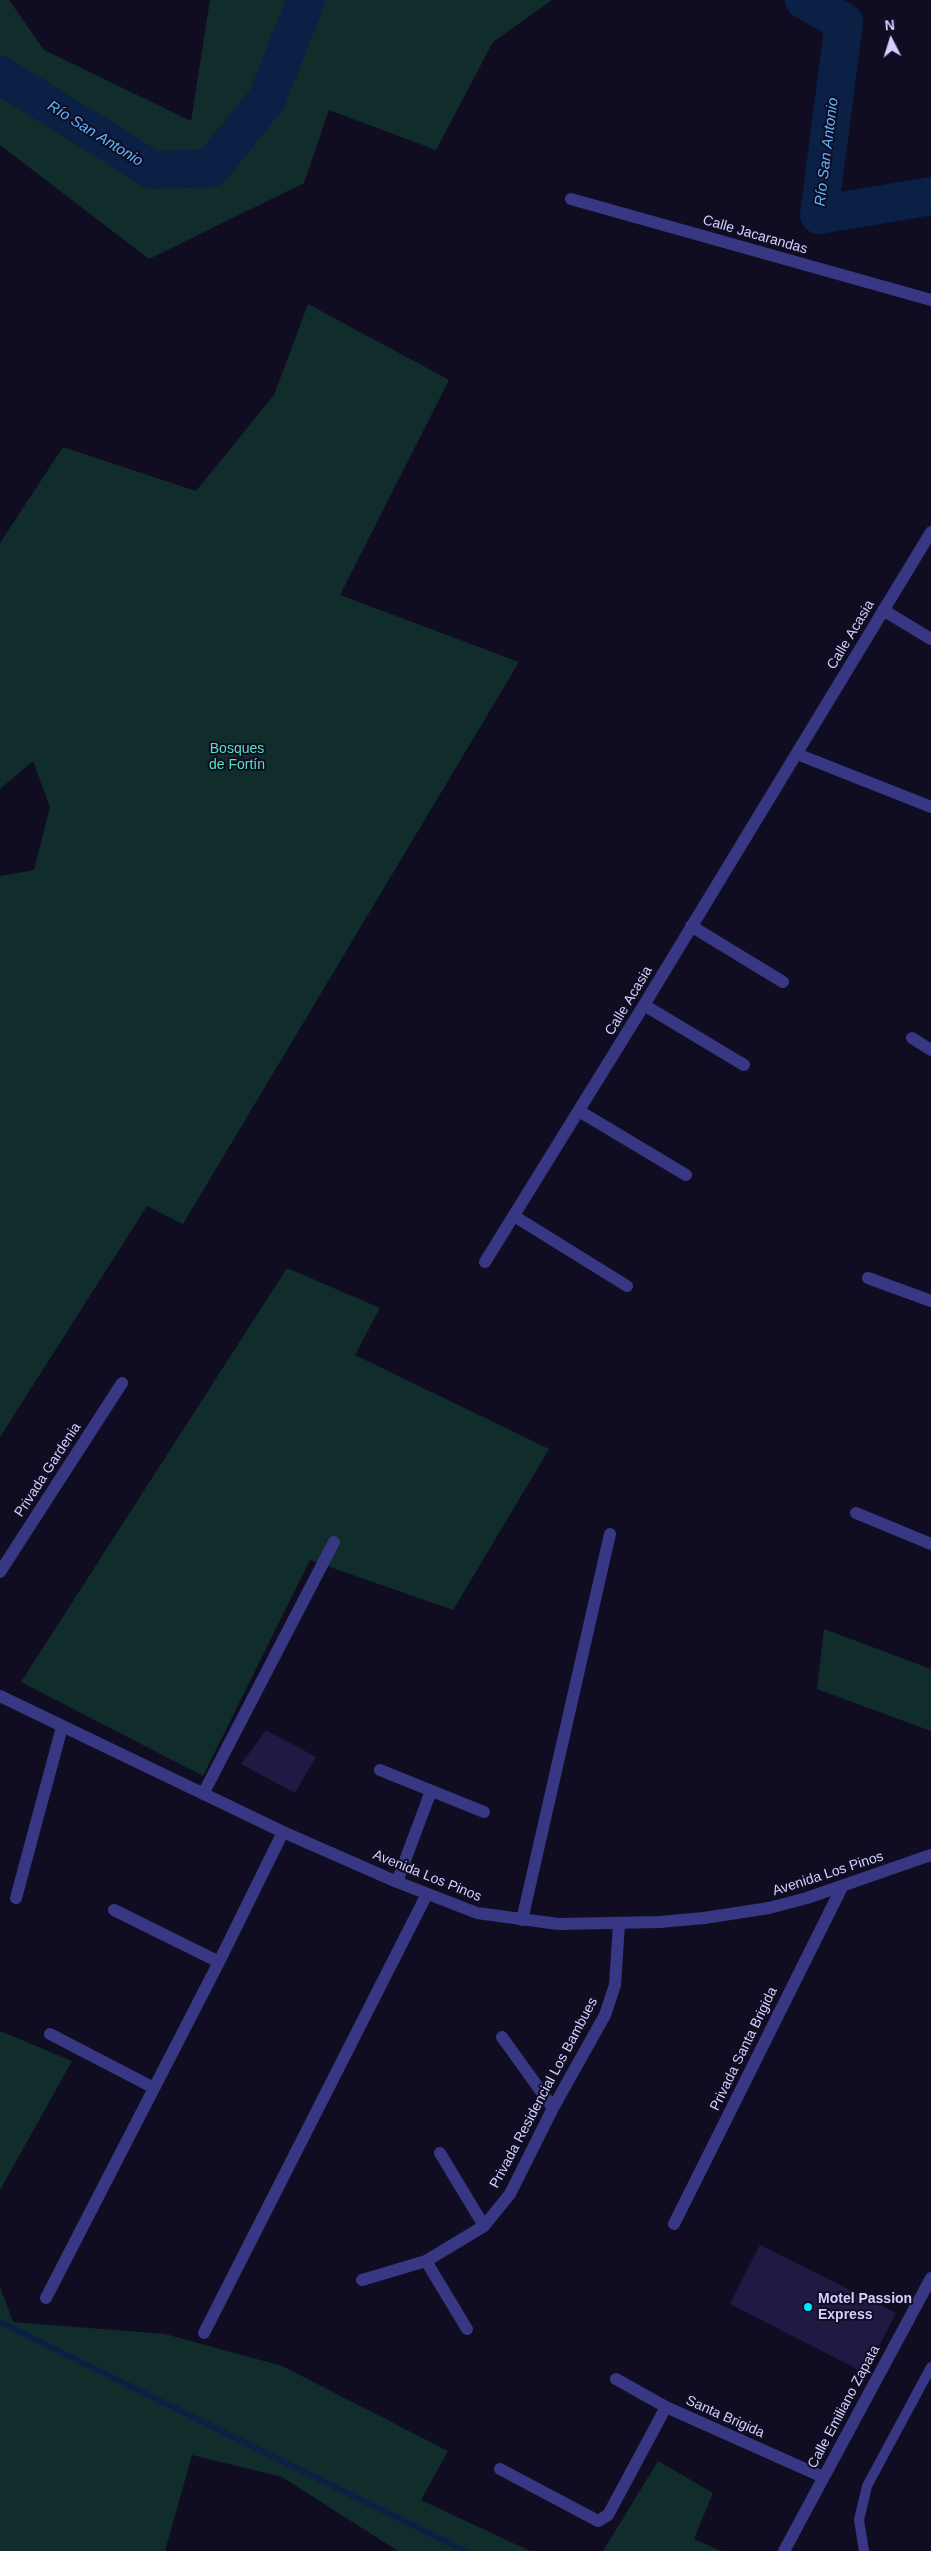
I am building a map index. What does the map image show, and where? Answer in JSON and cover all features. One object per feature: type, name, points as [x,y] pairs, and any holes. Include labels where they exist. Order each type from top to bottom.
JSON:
[{"type":"street","name":"Calle Jacarandas","points":[[570,199],[931,300]]},
{"type":"street","name":"Calle Acasia","points":[[484,1262],[644,1005],[931,532]]},
{"type":"street","points":[[883,610],[931,639]]},
{"type":"street","points":[[797,754],[931,807]]},
{"type":"street","points":[[691,926],[783,982]]},
{"type":"street","points":[[644,1005],[744,1065]]},
{"type":"street","points":[[912,1038],[931,1050]]},
{"type":"street","points":[[579,1111],[686,1175]]},
{"type":"street","points":[[514,1216],[627,1286]]},
{"type":"street","points":[[868,1278],[931,1301]]},
{"type":"street","name":"Privada Gardenia","points":[[0,1572],[122,1383]]},
{"type":"street","points":[[856,1513],[931,1544]]},
{"type":"street","points":[[522,1920],[610,1534]]},
{"type":"street","points":[[203,1794],[334,1542]]},
{"type":"street","name":"Avenida Los Pinos","points":[[0,1696],[282,1832],[396,1882],[477,1913],[558,1924],[660,1922],[739,1914],[769,1908],[842,1887],[931,1855]]},
{"type":"street","points":[[16,1898],[62,1727]]},
{"type":"street","points":[[380,1770],[484,1812]]},
{"type":"street","points":[[396,1882],[432,1791]]},
{"type":"street","points":[[46,2298],[219,1962],[282,1832]]},
{"type":"street","name":"Privada Santa Brigida","points":[[674,2224],[842,1887]]},
{"type":"street","points":[[204,2333],[427,1894]]},
{"type":"street","points":[[114,1910],[219,1962]]},
{"type":"street","name":"Privada Residencial Los Bambues","points":[[362,2280],[426,2261],[484,2226],[510,2194],[553,2108],[605,2015],[615,1985],[620,1924]]},
{"type":"street","points":[[50,2034],[154,2088]]},
{"type":"street","points":[[502,2038],[553,2108]]},
{"type":"street","points":[[440,2153],[484,2226]]},
{"type":"street","points":[[426,2261],[467,2329]]},
{"type":"street","name":"Calle Emiliano Zapata","points":[[784,2551],[931,2278]]},
{"type":"street","name":"Santa Brigida","points":[[616,2379],[666,2407],[823,2477]]},
{"type":"street","points":[[500,2469],[598,2521],[604,2519],[608,2516],[666,2407]]},
{"type":"lane","points":[[864,2551],[859,2520],[867,2486],[931,2367]]},
{"type":"green space","points":[[0,0],[9,0],[44,50],[191,121],[210,0],[552,0],[493,42],[436,150],[329,110],[304,183],[149,259],[0,145]]},
{"type":"green space","name":"Bosques de Fortín","points":[[308,304],[449,380],[340,595],[519,662],[183,1224],[147,1206],[0,1437],[0,876],[34,870],[50,807],[33,761],[0,789],[0,543],[63,447],[196,491],[274,395]]},
{"type":"green space","points":[[287,1268],[380,1308],[355,1355],[549,1449],[453,1610],[310,1560],[203,1776],[21,1682]]},
{"type":"green space","points":[[824,1629],[931,1669],[931,1731],[817,1689]]},
{"type":"green space","points":[[0,2031],[72,2061],[0,2190]]},
{"type":"green space","points":[[0,2287],[13,2322],[165,2334],[282,2366],[448,2451],[421,2500],[530,2551],[398,2551],[282,2477],[192,2455],[165,2551],[0,2551]]},
{"type":"green space","points":[[658,2461],[713,2493],[694,2539],[721,2551],[603,2551]]},
{"type":"building","points":[[266,1730],[316,1757],[295,1793],[241,1764]]},
{"type":"building","points":[[760,2245],[896,2313],[865,2373],[730,2304]]},
{"type":"waterway","name":"Río San Antonio","points":[[0,75],[153,170],[211,168],[267,99],[306,0]]},
{"type":"waterway","name":"Río San Antonio","points":[[804,0],[844,22],[819,215],[931,196]]},
{"type":"waterway","points":[[0,2322],[465,2551]]},
{"type":"place","name":"Motel Passion Express","points":[[808,2307]]}]
